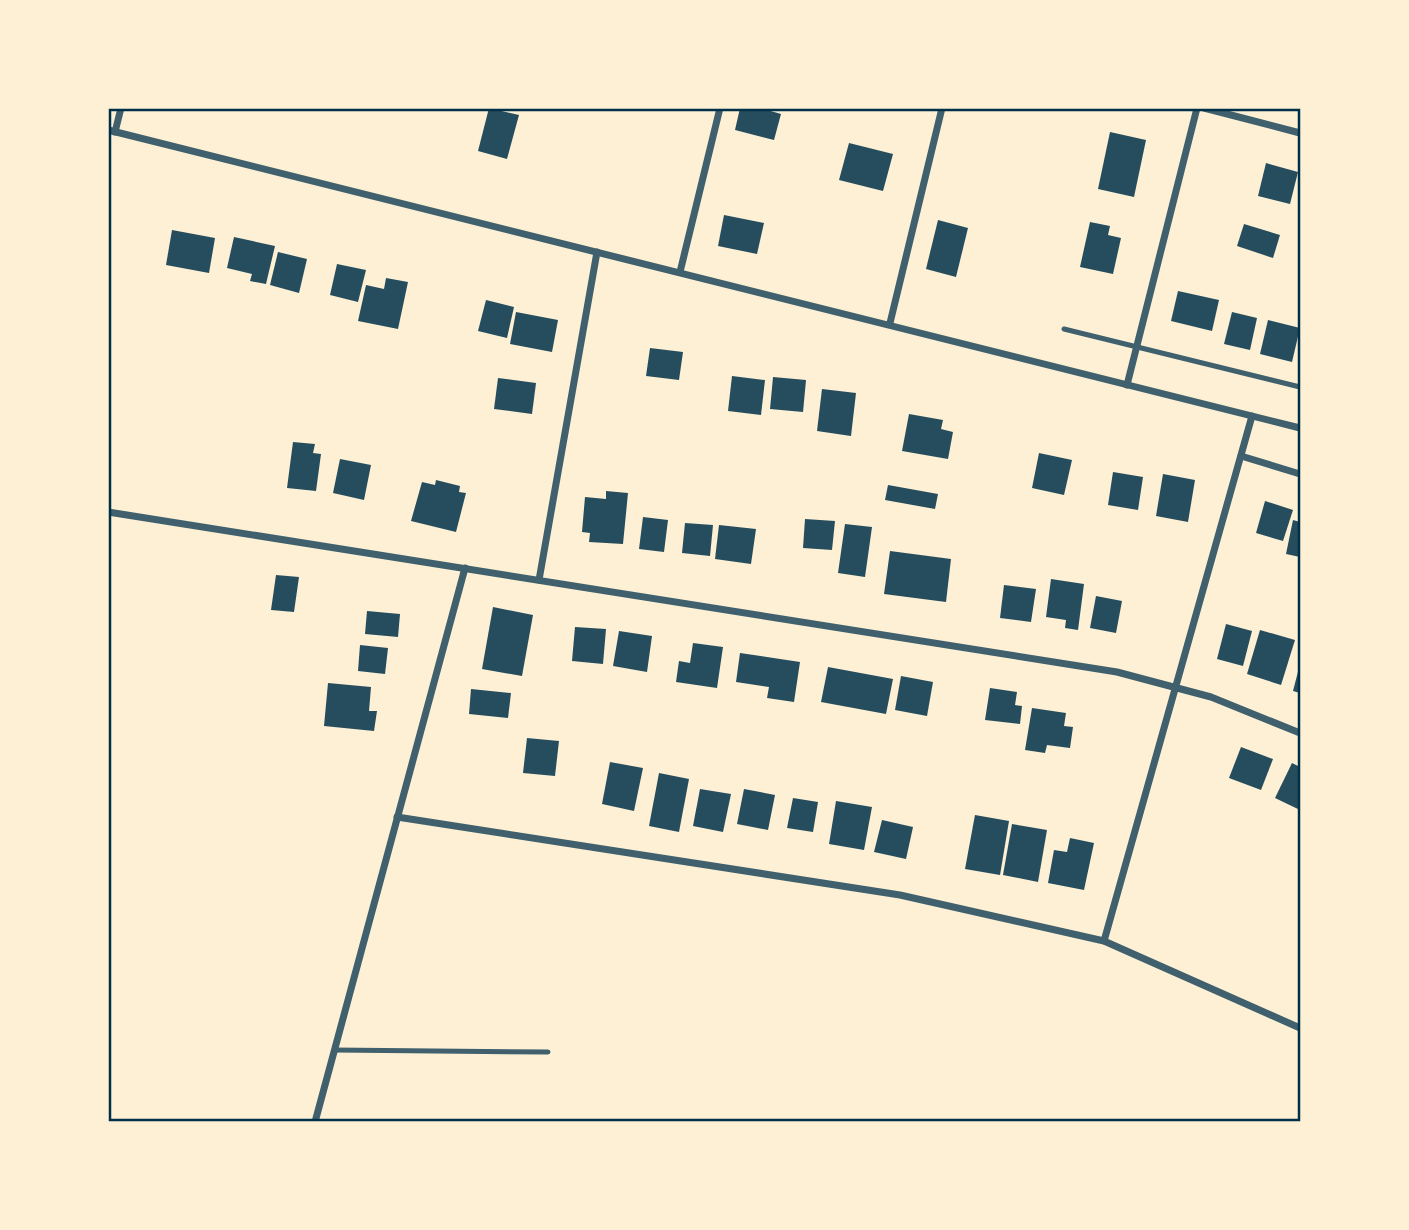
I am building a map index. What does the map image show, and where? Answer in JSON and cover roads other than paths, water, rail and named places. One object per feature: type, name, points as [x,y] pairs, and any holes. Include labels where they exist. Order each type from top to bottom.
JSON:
[{"type":"street","points":[[121,108],[112,131],[890,323],[1300,428]]},
{"type":"street","points":[[680,271],[720,108]]},
{"type":"street","points":[[890,323],[942,108]]},
{"type":"street","points":[[1127,385],[1197,108]]},
{"type":"street","points":[[1204,108],[1300,133]]},
{"type":"street","points":[[539,580],[597,251]]},
{"type":"street","points":[[1104,942],[1252,416]]},
{"type":"street","points":[[1241,456],[1300,474]]},
{"type":"street","points":[[108,512],[960,650],[1117,672],[1178,686],[1300,733]]},
{"type":"street","points":[[315,1122],[465,568]]},
{"type":"street","points":[[397,817],[900,895],[1104,942],[1300,1028]]},
{"type":"lane","points":[[1064,329],[1300,387]]},
{"type":"lane","points":[[334,1050],[548,1052]]}]
